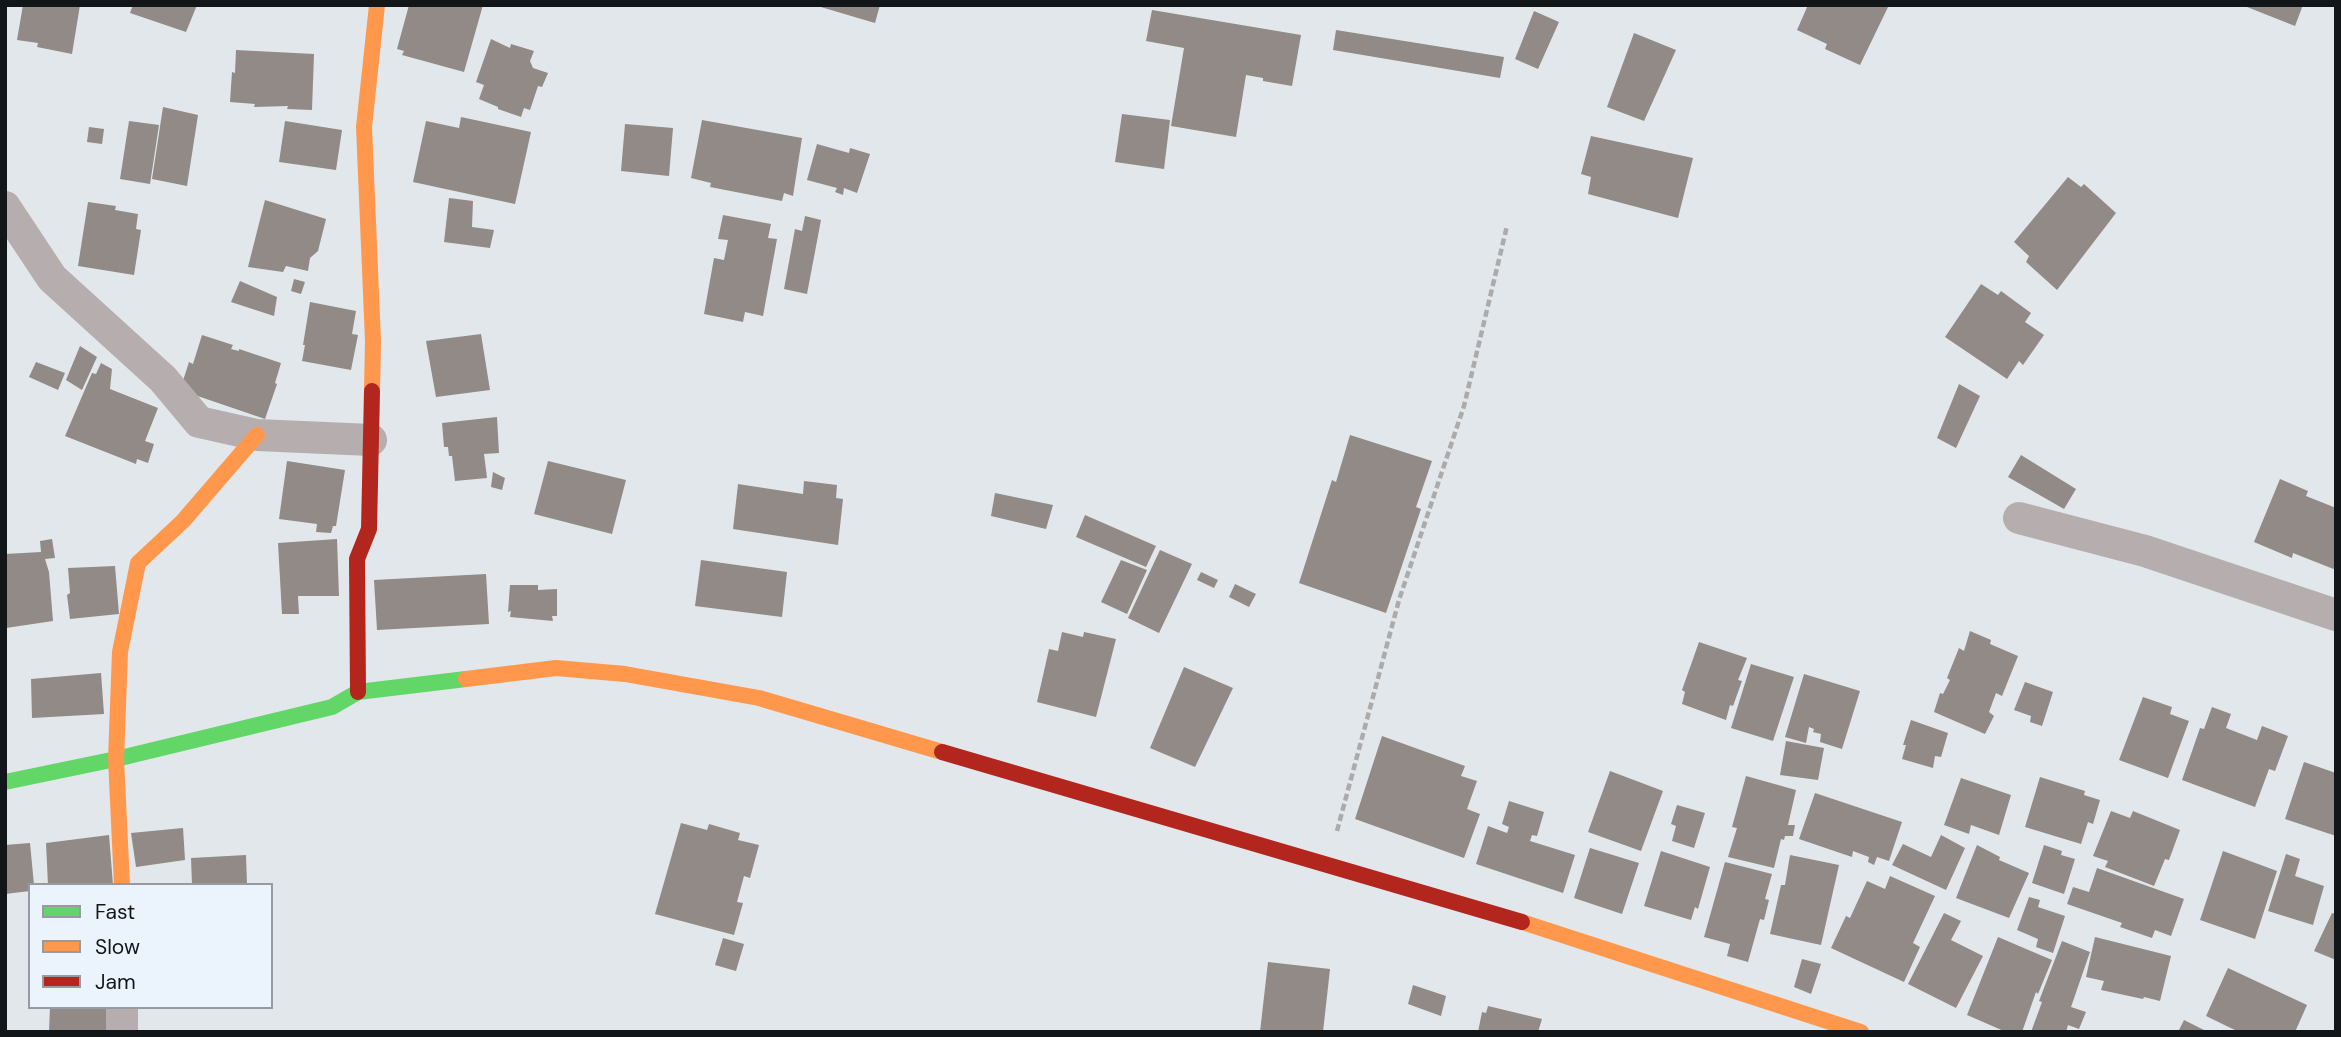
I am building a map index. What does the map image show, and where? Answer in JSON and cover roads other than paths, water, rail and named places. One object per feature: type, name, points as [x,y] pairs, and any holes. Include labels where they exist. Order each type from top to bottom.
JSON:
[{"type":"main road","points":[[358,692],[357,559],[369,529],[373,341],[364,127],[377,5]]},
{"type":"main road","points":[[122,883],[116,759],[120,652],[138,563],[183,521],[257,435]]},
{"type":"main road","points":[[5,782],[116,759],[332,707],[358,692],[556,668],[625,674],[759,698],[1550,930],[1861,1032]]},
{"type":"street","points":[[5,207],[52,278],[163,379],[199,422],[257,435],[371,440]]},
{"type":"street","points":[[2019,518],[2145,551],[2336,615]]},
{"type":"street","points":[[122,1009],[122,1032]]}]
